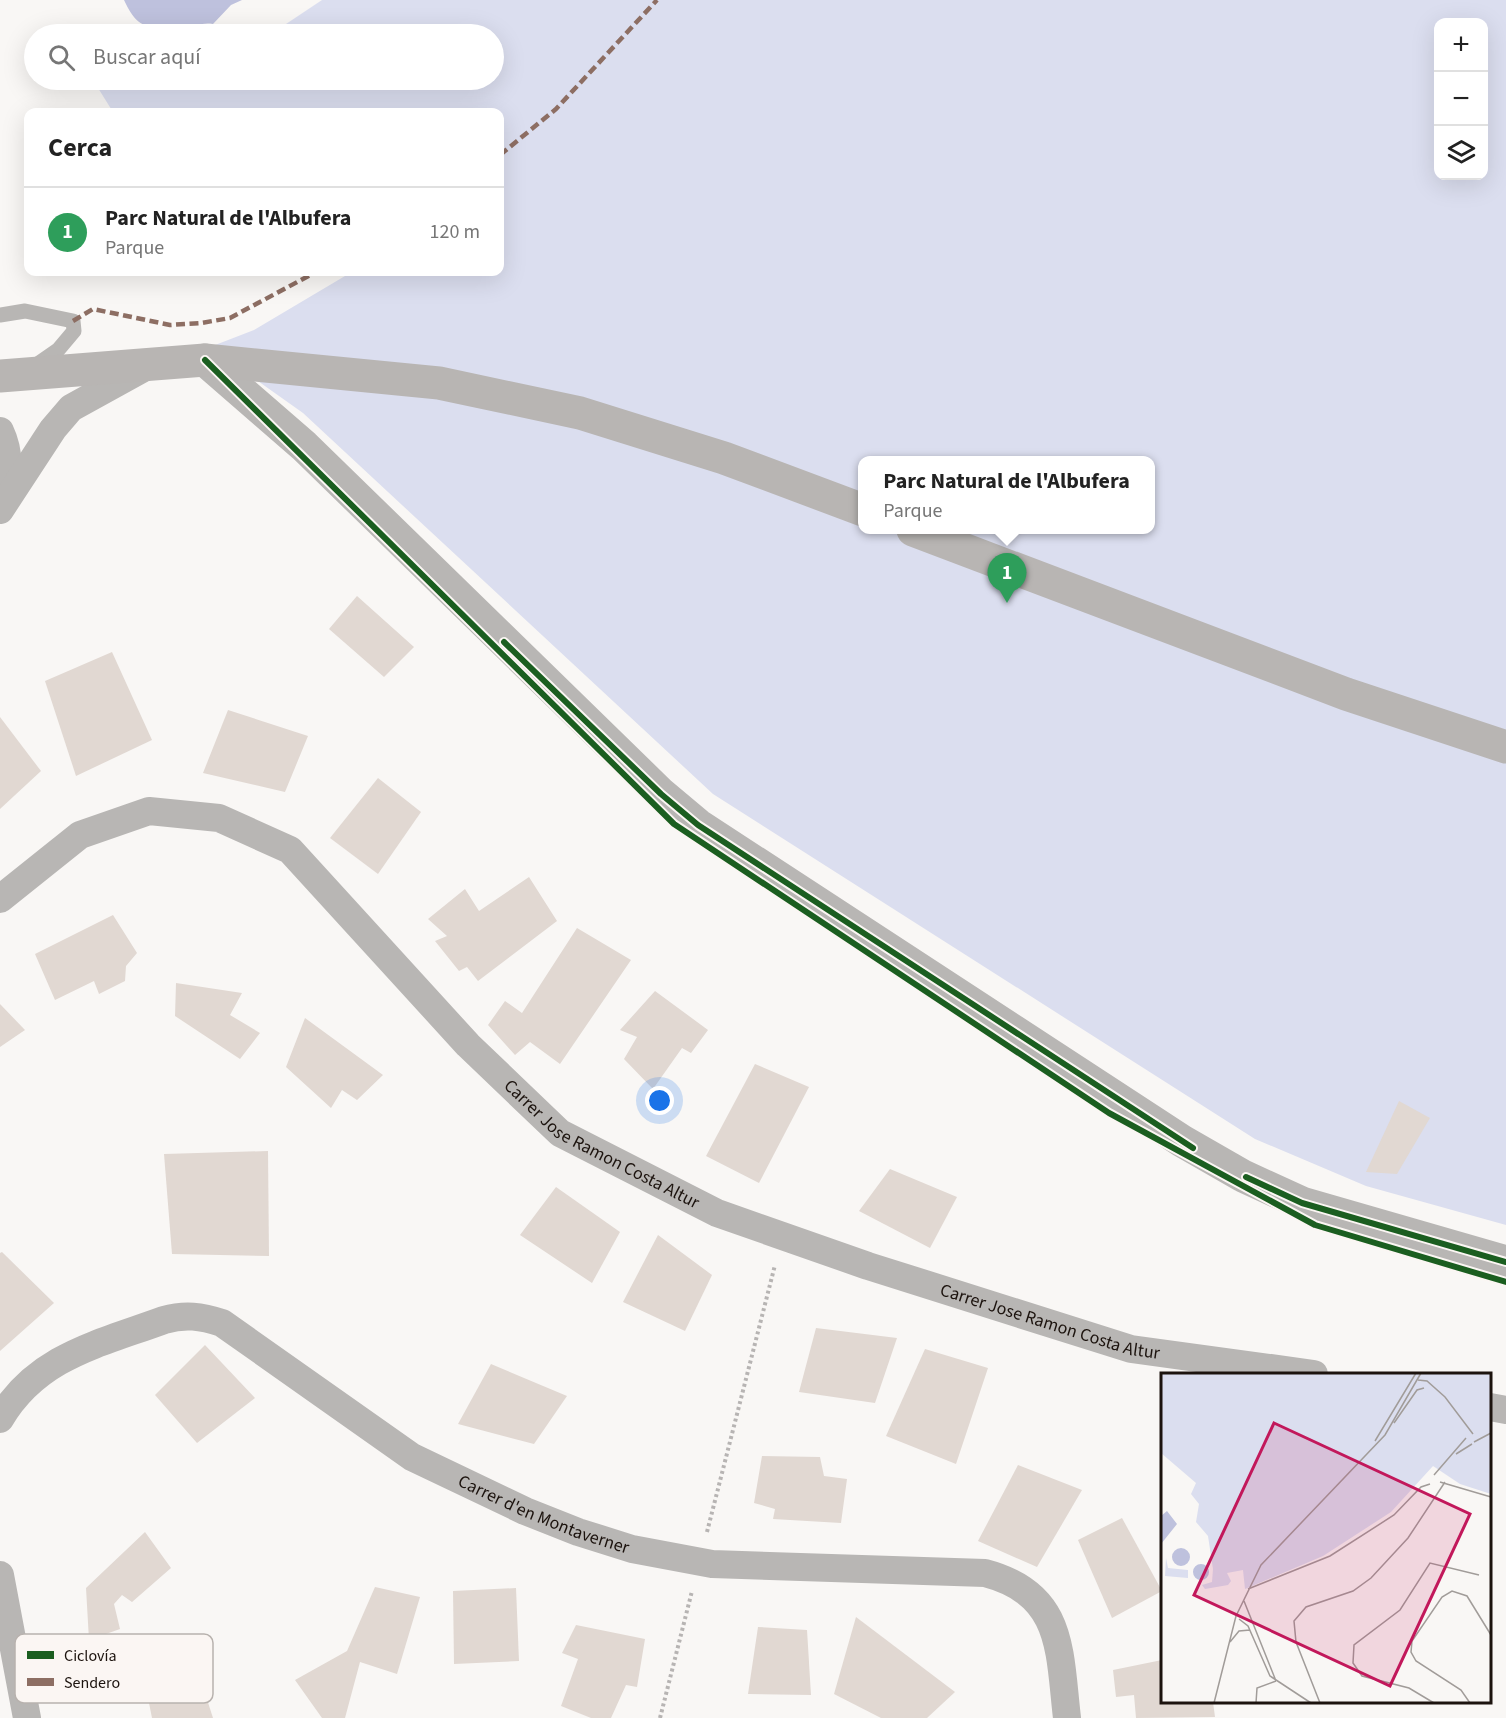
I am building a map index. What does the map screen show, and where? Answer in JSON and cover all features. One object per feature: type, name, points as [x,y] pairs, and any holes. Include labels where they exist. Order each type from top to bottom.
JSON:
[{"type":"main road","points":[[7,379],[205,360],[439,383],[580,413],[724,458],[858,508]]},
{"type":"main road","points":[[924,534],[1346,694],[1506,747]]},
{"type":"street","points":[[205,360],[304,446],[661,794],[732,850],[1182,1141],[1243,1176],[1302,1203],[1506,1262]]},
{"type":"street","points":[[2,508],[53,429],[71,408],[139,366]]},
{"type":"street","points":[[0,431],[8,447],[8,474],[2,508]]},
{"type":"street","name":"Carrer Jose Ramon Costa Altur","points":[[0,898],[80,835],[149,811],[219,818],[290,850],[468,1045],[560,1133],[717,1213],[868,1266],[1131,1349],[1307,1373]]},
{"type":"street","name":"Carrer d'en Montaverner","points":[[0,1419],[24,1386],[62,1358],[170,1318],[205,1317],[222,1323],[412,1457],[525,1511],[578,1532],[632,1549],[699,1562],[985,1573],[1005,1578],[1023,1588],[1038,1601],[1050,1618],[1057,1639],[1067,1718]]},
{"type":"street","points":[[1491,1407],[1506,1410]]},
{"type":"street","points":[[0,1575],[15,1654]]},
{"type":"street","points":[[24,1703],[27,1718]]},
{"type":"lane","points":[[0,315],[25,311],[73,321],[74,332],[58,350],[7,379]]},
{"type":"path","points":[[660,1718],[782,1236]]},
{"type":"shaded area","points":[[322,0],[1506,0],[1506,1225],[1366,1186],[1255,1139],[713,794],[303,413],[210,347],[254,330],[345,276],[504,276],[504,108],[110,108],[99,90],[504,90],[504,24],[286,24]]},
{"type":"water","points":[[124,0],[242,0],[231,5],[213,24],[143,24],[138,22]]},
{"type":"building","points":[[357,596],[414,647],[384,677],[329,629]]},
{"type":"building","points":[[112,652],[152,740],[76,776],[45,681]]},
{"type":"building","points":[[228,710],[308,736],[285,792],[203,773]]},
{"type":"building","points":[[0,717],[41,771],[0,809]]},
{"type":"building","points":[[378,778],[421,812],[378,874],[330,838]]},
{"type":"building","points":[[529,877],[557,921],[478,981],[467,967],[459,971],[435,941],[447,936],[428,919],[465,889],[479,911]]},
{"type":"building","points":[[113,915],[137,953],[126,966],[125,981],[99,994],[94,981],[55,1000],[35,954]]},
{"type":"building","points":[[577,928],[631,960],[560,1064],[530,1042],[515,1055],[488,1025],[505,1001],[522,1013]]},
{"type":"building","points":[[176,983],[242,993],[230,1015],[260,1033],[240,1059],[175,1016]]},
{"type":"building","points":[[655,991],[708,1030],[691,1053],[682,1048],[653,1089],[624,1059],[637,1037],[620,1030]]},
{"type":"building","points":[[0,1004],[25,1030],[0,1047]]},
{"type":"building","points":[[305,1018],[383,1075],[357,1100],[342,1090],[331,1108],[286,1067]]},
{"type":"building","points":[[755,1064],[809,1087],[759,1183],[706,1156]]},
{"type":"building","points":[[1399,1101],[1430,1118],[1397,1174],[1366,1172]]},
{"type":"building","points":[[268,1151],[269,1256],[172,1254],[164,1154]]},
{"type":"building","points":[[890,1169],[957,1197],[930,1248],[859,1211]]},
{"type":"building","points":[[556,1187],[620,1232],[592,1283],[520,1235]]},
{"type":"building","points":[[658,1235],[712,1275],[685,1331],[623,1302]]},
{"type":"building","points":[[2,1252],[54,1303],[0,1351],[0,1253]]},
{"type":"building","points":[[816,1328],[897,1338],[875,1403],[799,1392]]},
{"type":"building","points":[[205,1345],[255,1398],[197,1443],[155,1395]]},
{"type":"building","points":[[925,1349],[988,1368],[956,1464],[886,1436]]},
{"type":"building","points":[[491,1364],[567,1396],[534,1444],[458,1424]]},
{"type":"building","points":[[762,1456],[820,1457],[824,1476],[847,1479],[841,1523],[773,1519],[775,1509],[754,1503]]},
{"type":"building","points":[[1018,1465],[1082,1490],[1037,1567],[978,1541]]},
{"type":"building","points":[[1122,1518],[1161,1592],[1112,1618],[1078,1540]]},
{"type":"building","points":[[145,1532],[171,1568],[132,1602],[122,1595],[114,1604],[120,1629],[106,1634],[89,1634],[86,1588]]},
{"type":"building","points":[[375,1587],[420,1597],[397,1674],[360,1662],[345,1718],[322,1718],[295,1680],[347,1651]]},
{"type":"building","points":[[516,1588],[519,1661],[454,1664],[453,1591]]},
{"type":"building","points":[[856,1617],[955,1692],[927,1718],[881,1718],[834,1694]]},
{"type":"building","points":[[576,1625],[645,1639],[637,1687],[626,1685],[611,1718],[591,1718],[561,1706],[578,1659],[562,1653]]},
{"type":"building","points":[[758,1627],[807,1630],[811,1695],[748,1694]]},
{"type":"building","points":[[1161,1660],[1161,1703],[1213,1703],[1215,1717],[1136,1718],[1134,1695],[1116,1697],[1113,1670]]},
{"type":"building","points":[[149,1703],[208,1703],[213,1718],[152,1718]]},
{"type":"marked path","points":[[504,152],[556,109],[657,0]]},
{"type":"marked path","points":[[73,321],[93,309],[170,325],[230,318],[309,276]]},
{"type":"cycle path","points":[[205,360],[674,824],[1109,1113],[1315,1225],[1506,1282]]},
{"type":"cycle path","points":[[504,642],[661,794],[698,825],[1193,1148]]},
{"type":"cycle path","points":[[1246,1177],[1302,1203],[1506,1262]]},
{"type":"place","name":"Parc Natural de l'Albufera","points":[[1007,603]]}]
